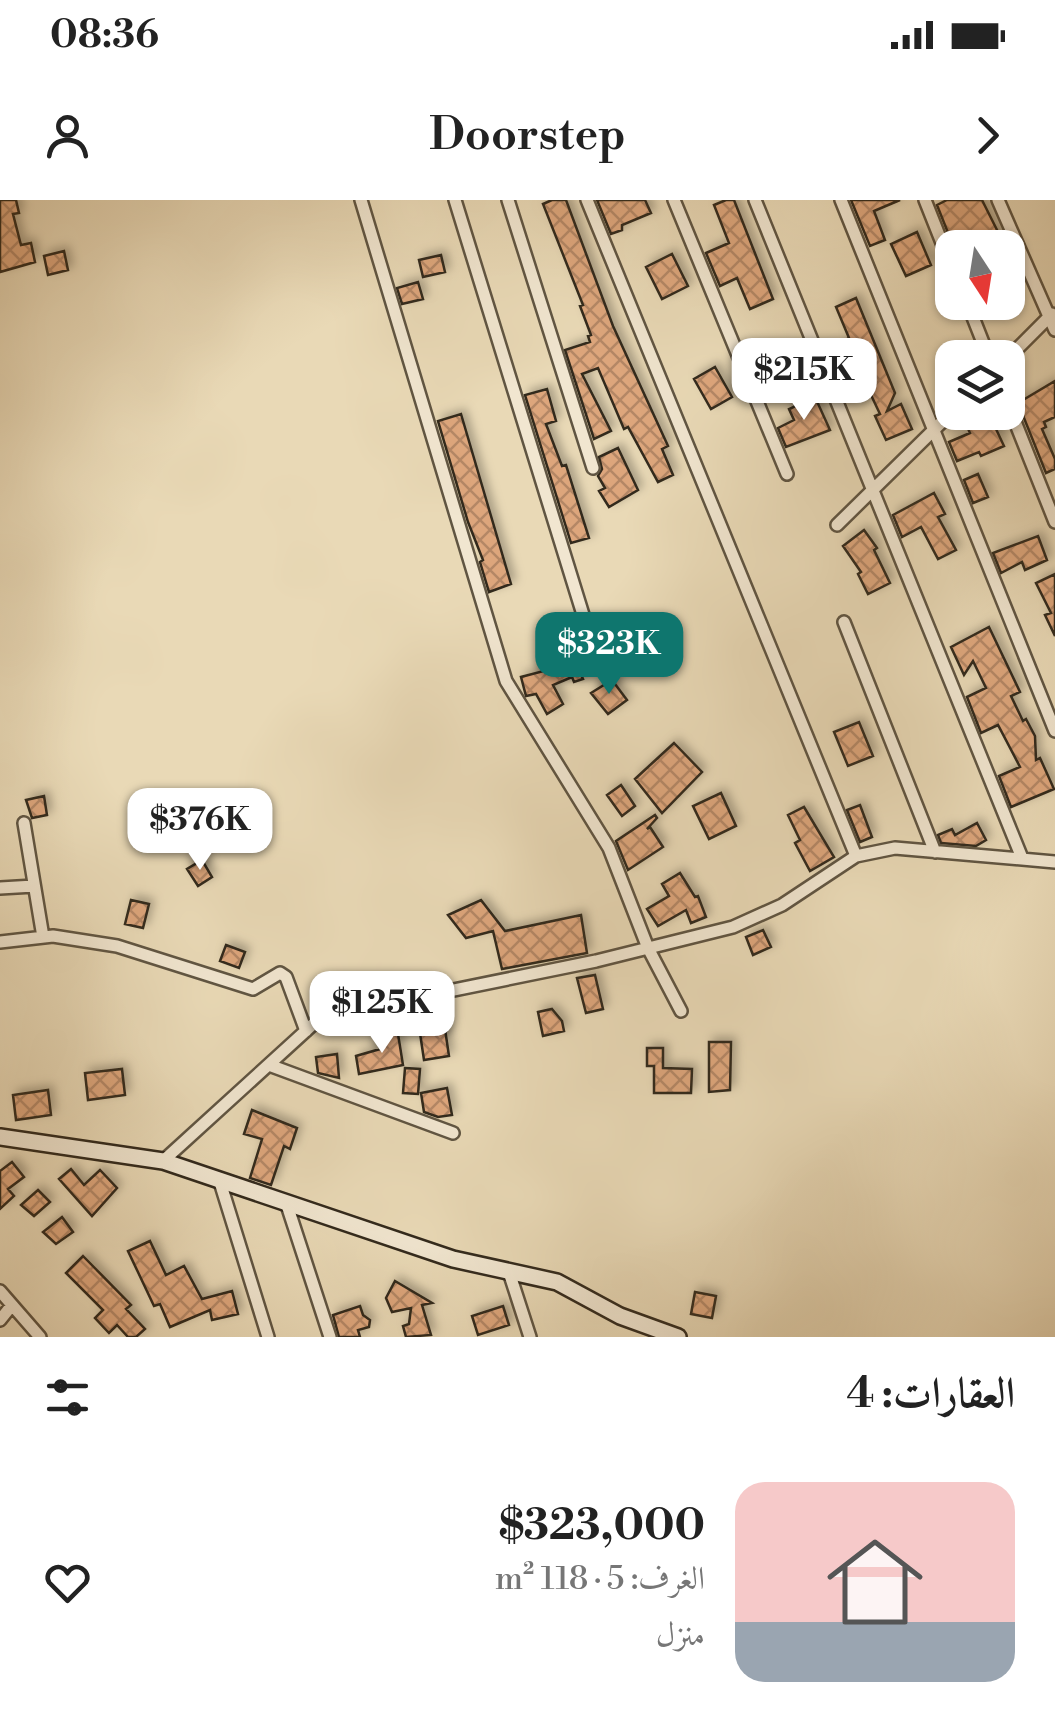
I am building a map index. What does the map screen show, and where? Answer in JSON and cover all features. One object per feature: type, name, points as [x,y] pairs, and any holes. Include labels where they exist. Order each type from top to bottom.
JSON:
[{"type":"street","points":[[362,200],[506,680],[609,848],[648,948],[681,1011]]},
{"type":"street","points":[[455,200],[597,660]]},
{"type":"street","points":[[508,200],[593,468]]},
{"type":"street","points":[[587,200],[856,856]]},
{"type":"street","points":[[674,200],[787,474]]},
{"type":"street","points":[[755,200],[1022,858]]},
{"type":"street","points":[[841,200],[1055,730]]},
{"type":"street","points":[[925,200],[937,230]]},
{"type":"street","points":[[998,200],[1052,314],[1055,330]]},
{"type":"street","points":[[1025,341],[1052,314]]},
{"type":"street","points":[[838,526],[934,430]]},
{"type":"street","points":[[1018,430],[1055,522]]},
{"type":"street","points":[[844,622],[936,852]]},
{"type":"street","points":[[24,824],[43,937]]},
{"type":"street","points":[[163,1161],[321,1016],[596,962],[750,920],[782,905],[856,856],[895,848],[1055,862]]},
{"type":"street","points":[[0,888],[34,886]]},
{"type":"street","points":[[0,942],[43,937],[117,946],[253,989],[280,972],[286,976],[306,1030]]},
{"type":"street","points":[[269,1064],[453,1133]]},
{"type":"street","points":[[0,1138],[163,1161],[453,1259],[557,1282],[620,1316],[678,1337]]},
{"type":"street","points":[[220,1182],[268,1337]]},
{"type":"street","points":[[287,1205],[330,1337]]},
{"type":"street","points":[[509,1272],[530,1337]]},
{"type":"street","points":[[0,1291],[40,1337]]},
{"type":"street","points":[[0,1320],[12,1305]]},
{"type":"building","points":[[0,200],[16,200],[19,213],[13,214],[21,245],[31,243],[35,262],[0,272]]},
{"type":"building","points":[[566,200],[613,326],[668,446],[662,449],[673,475],[658,482],[628,427],[624,429],[598,368],[582,374],[611,431],[594,439],[565,350],[590,342],[591,335],[543,204]]},
{"type":"building","points":[[597,200],[645,200],[651,213],[611,234]]},
{"type":"building","points":[[734,200],[773,299],[750,309],[737,278],[720,286],[706,253],[729,243],[714,205]]},
{"type":"building","points":[[851,200],[900,200],[874,211],[885,240],[870,246]]},
{"type":"building","points":[[947,200],[982,200],[997,230],[947,230],[937,205]]},
{"type":"building","points":[[917,232],[931,265],[906,276],[891,244]]},
{"type":"building","points":[[64,251],[68,270],[48,275],[44,256]]},
{"type":"building","points":[[672,254],[688,286],[662,299],[646,267]]},
{"type":"building","points":[[441,255],[445,272],[423,277],[419,260]]},
{"type":"building","points":[[418,282],[423,299],[402,304],[397,288]]},
{"type":"building","points":[[856,298],[895,393],[887,411],[901,404],[912,429],[886,440],[875,416],[880,414],[845,340],[849,338],[836,307]]},
{"type":"building","points":[[715,367],[732,397],[711,409],[694,379]]},
{"type":"building","points":[[1055,381],[1055,417],[1044,422],[1046,427],[1042,429],[1055,459],[1055,469],[1046,473],[1025,420],[1025,399]]},
{"type":"building","points":[[547,389],[556,421],[546,424],[562,466],[566,465],[589,538],[571,543],[525,395]]},
{"type":"building","points":[[815,397],[830,430],[786,447],[778,428],[794,420],[789,409]]},
{"type":"building","points":[[461,414],[511,584],[489,592],[480,562],[483,560],[438,421]]},
{"type":"building","points":[[969,430],[996,430],[1004,446],[957,461],[949,442],[970,433]]},
{"type":"building","points":[[618,448],[638,490],[609,507],[599,491],[605,488],[598,476],[602,469],[599,457]]},
{"type":"building","points":[[978,474],[988,497],[973,503],[964,480]]},
{"type":"building","points":[[934,493],[945,514],[938,517],[956,550],[938,559],[921,527],[902,537],[893,515]]},
{"type":"building","points":[[864,530],[877,548],[874,550],[890,583],[868,594],[858,574],[861,572],[843,546]]},
{"type":"building","points":[[1038,536],[1047,560],[1025,570],[1022,562],[1001,573],[993,553]]},
{"type":"building","points":[[1055,574],[1055,636],[1045,615],[1051,613],[1036,583]]},
{"type":"building","points":[[989,627],[1020,692],[1011,696],[1035,736],[1036,760],[1040,758],[1054,789],[1011,807],[999,776],[1020,767],[998,725],[981,733],[967,697],[986,688],[973,661],[964,675],[951,647]]},
{"type":"building","points":[[562,661],[565,669],[577,665],[583,679],[574,682],[572,677],[553,685],[563,704],[547,714],[536,694],[526,696],[521,677]]},
{"type":"building","points":[[612,680],[627,700],[608,714],[591,693]]},
{"type":"building","points":[[859,722],[873,756],[848,766],[834,732]]},
{"type":"building","points":[[674,743],[702,772],[662,813],[635,779]]},
{"type":"building","points":[[621,785],[635,806],[622,816],[607,795]]},
{"type":"building","points":[[721,793],[736,826],[709,839],[693,806]]},
{"type":"building","points":[[44,796],[47,815],[32,818],[26,800]]},
{"type":"building","points":[[860,805],[872,837],[860,842],[847,810]]},
{"type":"building","points":[[804,807],[834,857],[810,871],[795,843],[800,840],[788,815]]},
{"type":"building","points":[[655,815],[657,818],[647,829],[650,827],[663,847],[628,870],[616,841]]},
{"type":"building","points":[[977,823],[986,840],[976,846],[941,843],[938,835],[952,829],[955,835]]},
{"type":"building","points":[[169,825],[178,842],[163,850],[154,833]]},
{"type":"building","points":[[202,860],[212,877],[198,886],[187,869]]},
{"type":"building","points":[[680,873],[698,896],[706,917],[691,923],[686,910],[658,926],[647,909],[669,896],[662,884]]},
{"type":"building","points":[[131,900],[149,904],[143,928],[125,924]]},
{"type":"building","points":[[481,900],[505,931],[581,915],[587,953],[502,969],[493,931],[466,938],[448,915]]},
{"type":"building","points":[[763,930],[771,947],[753,955],[746,937]]},
{"type":"building","points":[[226,945],[245,952],[239,968],[220,961]]},
{"type":"building","points":[[595,975],[603,1009],[586,1013],[577,978]]},
{"type":"building","points":[[442,1009],[449,1056],[424,1060],[417,1013]]},
{"type":"building","points":[[552,1009],[562,1021],[564,1031],[543,1036],[538,1012]]},
{"type":"building","points":[[398,1034],[403,1065],[359,1074],[356,1056],[380,1049],[378,1037]]},
{"type":"building","points":[[709,1042],[731,1042],[730,1090],[709,1092]]},
{"type":"building","points":[[647,1048],[663,1048],[663,1068],[692,1069],[691,1093],[654,1093],[654,1066],[647,1066]]},
{"type":"building","points":[[337,1054],[339,1078],[318,1073],[316,1057]]},
{"type":"building","points":[[405,1068],[420,1069],[418,1094],[403,1093]]},
{"type":"building","points":[[122,1069],[125,1095],[88,1100],[85,1073]]},
{"type":"building","points":[[447,1088],[452,1115],[438,1117],[424,1112],[421,1093]]},
{"type":"building","points":[[48,1090],[51,1115],[16,1120],[13,1095]]},
{"type":"building","points":[[252,1110],[297,1128],[290,1149],[284,1146],[271,1185],[250,1178],[262,1139],[244,1134]]},
{"type":"building","points":[[12,1162],[24,1177],[8,1189],[14,1196],[0,1209],[0,1171]]},
{"type":"building","points":[[71,1169],[84,1185],[100,1170],[117,1188],[92,1216],[59,1179]]},
{"type":"building","points":[[38,1190],[50,1202],[34,1216],[21,1205]]},
{"type":"building","points":[[62,1217],[73,1232],[56,1244],[43,1232]]},
{"type":"building","points":[[150,1241],[166,1275],[184,1266],[202,1299],[232,1291],[238,1314],[212,1320],[210,1310],[170,1327],[160,1304],[154,1306],[128,1251]]},
{"type":"building","points":[[83,1256],[131,1305],[126,1309],[145,1329],[136,1337],[128,1337],[117,1325],[109,1333],[95,1318],[103,1310],[66,1273]]},
{"type":"building","points":[[395,1281],[432,1303],[422,1305],[431,1335],[406,1337],[403,1326],[409,1324],[411,1308],[392,1312],[386,1298]]},
{"type":"building","points":[[695,1292],[716,1296],[712,1318],[691,1314]]},
{"type":"building","points":[[360,1306],[370,1320],[369,1327],[358,1330],[360,1337],[339,1337],[333,1315]]},
{"type":"building","points":[[503,1306],[509,1325],[478,1335],[472,1316]]}]
